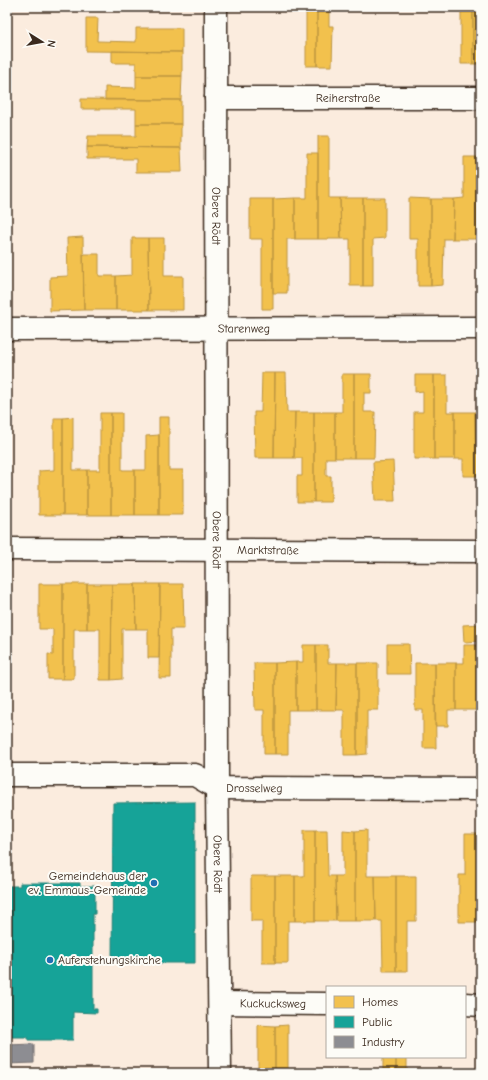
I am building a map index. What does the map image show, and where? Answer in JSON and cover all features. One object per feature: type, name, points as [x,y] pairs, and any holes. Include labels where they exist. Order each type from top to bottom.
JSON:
[{"type":"street","name":"Obere Rödt","points":[[216,7],[217,788],[220,1073]]},
{"type":"street","name":"Reiherstraße","points":[[216,98],[481,98]]},
{"type":"street","name":"Starenweg","points":[[7,329],[481,328]]},
{"type":"street","name":"Marktstraße","points":[[7,549],[481,551]]},
{"type":"street","name":"Drosselweg","points":[[7,775],[195,776],[217,788],[481,789]]},
{"type":"street","name":"Kuckucksweg","points":[[220,1003],[326,1004]]},
{"type":"street","points":[[466,1004],[481,1004]]},
{"type":"building: Homes","points":[[306,7],[317,7],[317,66],[306,66]]},
{"type":"building: Homes","points":[[317,7],[329,7],[329,26],[333,26],[332,66],[317,66]]},
{"type":"building: Homes","points":[[461,7],[473,7],[473,64],[461,64]]},
{"type":"building: Homes","points":[[473,7],[481,7],[481,64],[473,64]]},
{"type":"building: Homes","points":[[86,18],[98,18],[97,41],[136,42],[136,28],[182,28],[182,52],[86,51]]},
{"type":"building: Homes","points":[[112,51],[182,52],[182,76],[136,76],[136,63],[112,63]]},
{"type":"building: Homes","points":[[136,76],[182,76],[181,100],[105,100],[105,87],[136,88]]},
{"type":"building: Homes","points":[[81,99],[181,100],[181,124],[136,124],[136,109],[81,109]]},
{"type":"building: Homes","points":[[136,124],[181,124],[181,148],[87,147],[88,136],[136,136]]},
{"type":"building: Homes","points":[[318,136],[329,136],[329,198],[340,198],[341,239],[318,239]]},
{"type":"building: Homes","points":[[87,147],[181,148],[182,172],[136,172],[136,159],[87,159]]},
{"type":"building: Homes","points":[[307,153],[318,153],[318,239],[295,239],[295,198],[307,198]]},
{"type":"building: Homes","points":[[464,157],[476,157],[476,239],[453,239],[454,199],[464,198]]},
{"type":"building: Homes","points":[[476,157],[481,157],[481,239],[476,239]]},
{"type":"building: Homes","points":[[295,198],[295,239],[287,239],[287,293],[273,293],[273,199]]},
{"type":"building: Homes","points":[[340,198],[363,198],[363,286],[350,286],[350,239],[341,239]]},
{"type":"building: Homes","points":[[363,198],[385,198],[385,238],[373,239],[373,286],[363,286]]},
{"type":"building: Homes","points":[[409,198],[431,199],[431,286],[418,286],[418,239],[409,239]]},
{"type":"building: Homes","points":[[250,199],[273,199],[273,309],[262,309],[262,239],[250,239]]},
{"type":"building: Homes","points":[[431,199],[454,199],[453,239],[444,239],[443,285],[431,286]]},
{"type":"building: Homes","points":[[83,237],[84,310],[50,311],[50,277],[68,276],[67,238]]},
{"type":"building: Homes","points":[[132,238],[148,238],[149,310],[116,310],[116,276],[132,275]]},
{"type":"building: Homes","points":[[148,238],[164,238],[164,276],[183,276],[183,310],[149,310]]},
{"type":"building: Homes","points":[[83,254],[99,254],[99,276],[116,276],[116,310],[84,310]]},
{"type":"building: Homes","points":[[262,373],[275,373],[274,458],[255,458],[254,412],[261,412]]},
{"type":"building: Homes","points":[[275,373],[286,373],[287,412],[295,412],[294,458],[274,458]]},
{"type":"building: Homes","points":[[342,374],[354,374],[354,458],[335,458],[335,412],[342,412]]},
{"type":"building: Homes","points":[[354,374],[371,374],[371,393],[364,393],[364,412],[375,412],[374,458],[354,458]]},
{"type":"building: Homes","points":[[415,375],[434,375],[434,459],[414,459],[414,412],[423,412],[423,391],[415,392]]},
{"type":"building: Homes","points":[[434,375],[447,375],[447,412],[455,412],[455,459],[434,459]]},
{"type":"building: Homes","points":[[295,412],[314,412],[314,502],[297,502],[297,476],[302,476],[302,458],[294,458]]},
{"type":"building: Homes","points":[[314,412],[335,412],[335,458],[326,458],[326,476],[331,476],[331,502],[314,502]]},
{"type":"building: Homes","points":[[455,412],[475,412],[476,476],[463,476],[463,459],[455,459]]},
{"type":"building: Homes","points":[[475,412],[481,412],[481,476],[476,476]]},
{"type":"building: Homes","points":[[100,413],[111,413],[111,515],[87,515],[87,470],[100,470]]},
{"type":"building: Homes","points":[[111,413],[122,413],[122,470],[135,470],[135,515],[111,515]]},
{"type":"building: Homes","points":[[73,417],[73,470],[87,470],[87,515],[63,515],[63,418]]},
{"type":"building: Homes","points":[[159,417],[169,417],[169,470],[183,470],[183,515],[159,515]]},
{"type":"building: Homes","points":[[54,418],[63,418],[63,515],[39,515],[39,471],[54,470]]},
{"type":"building: Homes","points":[[159,435],[159,515],[135,515],[135,470],[146,470],[146,436]]},
{"type":"building: Homes","points":[[393,461],[395,501],[375,501],[373,462]]},
{"type":"building: Homes","points":[[39,584],[63,584],[63,679],[48,679],[48,654],[53,655],[53,629],[39,629]]},
{"type":"building: Homes","points":[[63,584],[87,584],[87,629],[74,629],[74,679],[63,679]]},
{"type":"building: Homes","points":[[87,584],[112,584],[111,680],[100,680],[100,629],[87,629]]},
{"type":"building: Homes","points":[[112,584],[135,584],[136,629],[122,629],[122,679],[111,680]]},
{"type":"building: Homes","points":[[135,584],[160,584],[159,658],[148,658],[148,629],[136,629]]},
{"type":"building: Homes","points":[[160,584],[183,584],[184,629],[171,629],[171,678],[159,678]]},
{"type":"building: Homes","points":[[481,624],[481,641],[464,642],[463,625]]},
{"type":"building: Homes","points":[[387,644],[409,644],[410,674],[387,674]]},
{"type":"building: Homes","points":[[303,645],[316,645],[316,710],[296,710],[296,662],[303,662]]},
{"type":"building: Homes","points":[[316,645],[328,645],[328,663],[337,663],[336,710],[316,710]]},
{"type":"building: Homes","points":[[464,645],[477,645],[477,710],[456,710],[456,663],[464,663]]},
{"type":"building: Homes","points":[[477,645],[481,645],[481,710],[477,710]]},
{"type":"building: Homes","points":[[296,662],[296,710],[288,710],[288,754],[275,754],[275,663]]},
{"type":"building: Homes","points":[[254,663],[275,663],[275,754],[264,754],[264,710],[255,710]]},
{"type":"building: Homes","points":[[337,663],[357,663],[357,755],[344,755],[344,710],[336,710]]},
{"type":"building: Homes","points":[[357,663],[378,663],[378,710],[367,710],[367,754],[357,755]]},
{"type":"building: Homes","points":[[415,663],[435,663],[436,748],[423,748],[423,710],[415,710]]},
{"type":"building: Homes","points":[[435,663],[456,663],[456,710],[448,710],[448,726],[435,726]]},
{"type":"building: Homes","points":[[481,821],[481,922],[480,922]]},
{"type":"building: Homes","points":[[304,830],[315,830],[315,921],[295,921],[295,876],[304,876]]},
{"type":"building: Homes","points":[[315,830],[327,830],[328,876],[335,876],[336,921],[315,921]]},
{"type":"building: Homes","points":[[343,830],[355,831],[355,921],[336,921],[335,876],[343,876]]},
{"type":"building: Homes","points":[[367,830],[367,876],[375,876],[376,921],[355,921],[355,831]]},
{"type":"building: Homes","points":[[465,834],[480,834],[480,922],[459,922],[459,875],[465,875]]},
{"type":"building: Homes","points":[[251,876],[275,876],[275,963],[262,963],[262,921],[251,921]]},
{"type":"building: Homes","points":[[275,876],[295,876],[295,921],[288,921],[288,963],[275,963]]},
{"type":"building: Homes","points":[[375,876],[396,876],[396,971],[383,971],[382,921],[376,921]]},
{"type":"building: Homes","points":[[396,876],[416,876],[416,921],[407,921],[407,971],[396,971]]},
{"type":"building: Homes","points":[[258,1025],[275,1026],[275,1073],[258,1073]]},
{"type":"building: Homes","points":[[288,1025],[288,1073],[275,1073],[275,1026]]},
{"type":"building: Homes","points":[[383,1058],[396,1058],[396,1073],[383,1073]]},
{"type":"building: Homes","points":[[396,1058],[407,1058],[407,1073],[396,1073]]},
{"type":"building: Public","name":"Gemeindehaus der ev. Emmaus-Gemeinde","points":[[195,802],[195,963],[112,963],[113,803]]},
{"type":"building: Public","name":"Auferstehungskirche","points":[[20,883],[80,883],[80,886],[95,886],[95,914],[93,914],[93,1009],[97,1009],[97,1013],[73,1012],[73,1040],[28,1040],[28,1037],[7,1037],[7,886],[20,886]]},
{"type":"building: Industry","points":[[34,1044],[34,1063],[7,1064],[7,1045]]},
{"type":"place","name":"Gemeindehaus der ev. Emmaus-Gemeinde","points":[[154,883]]},
{"type":"place","name":"Auferstehungskirche","points":[[50,960]]}]
